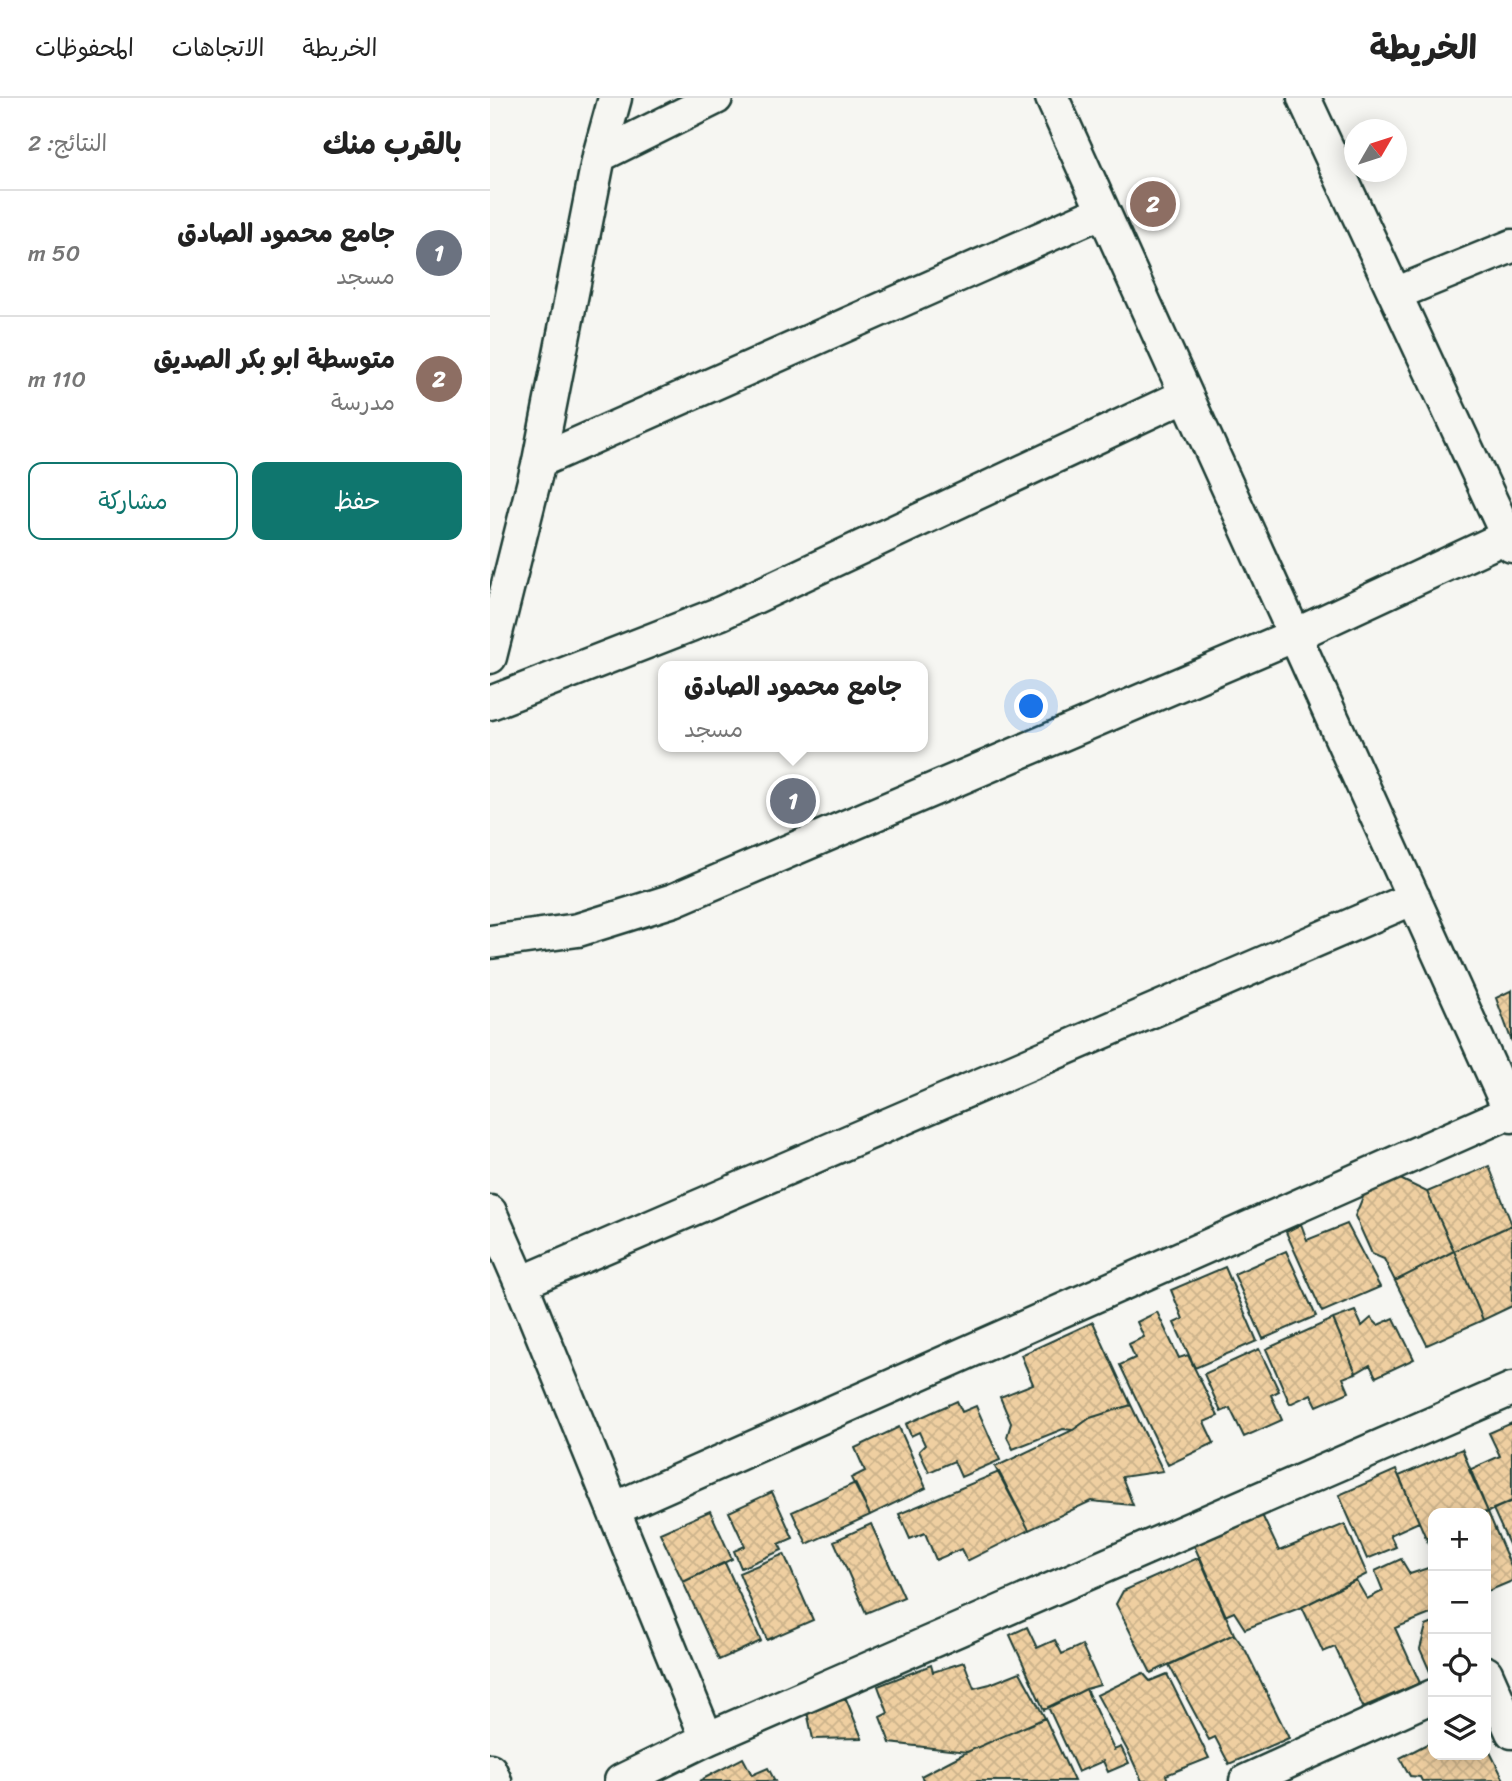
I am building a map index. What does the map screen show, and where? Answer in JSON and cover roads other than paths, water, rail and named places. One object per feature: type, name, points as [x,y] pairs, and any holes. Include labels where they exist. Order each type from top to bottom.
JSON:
[{"type":"street","points":[[490,657],[538,461],[599,156],[615,98]]},
{"type":"street","points":[[599,156],[716,98]]},
{"type":"street","points":[[614,1509],[1511,1114],[1052,98]]},
{"type":"street","points":[[490,942],[579,930],[674,900],[1295,635],[1510,538],[1304,98]]},
{"type":"street","points":[[538,461],[1103,211]]},
{"type":"street","points":[[1395,294],[1512,246]]},
{"type":"street","points":[[490,703],[721,613],[1186,395]]},
{"type":"street","points":[[522,1283],[1414,898]]},
{"type":"street","points":[[490,1212],[522,1283],[707,1739]]},
{"type":"street","points":[[621,1781],[707,1739],[1512,1389]]},
{"type":"street","points":[[1491,1671],[1512,1661]]},
{"type":"street","points":[[1491,1684],[1512,1731]]},
{"type":"street","points":[[1245,1781],[1431,1697]]},
{"type":"street","points":[[490,1770],[495,1781]]},
{"type":"place","name":"متوسطة ابو بكر الصديق","points":[[1153,204]]},
{"type":"place","name":"جامع محمود الصادق","points":[[793,801]]}]
